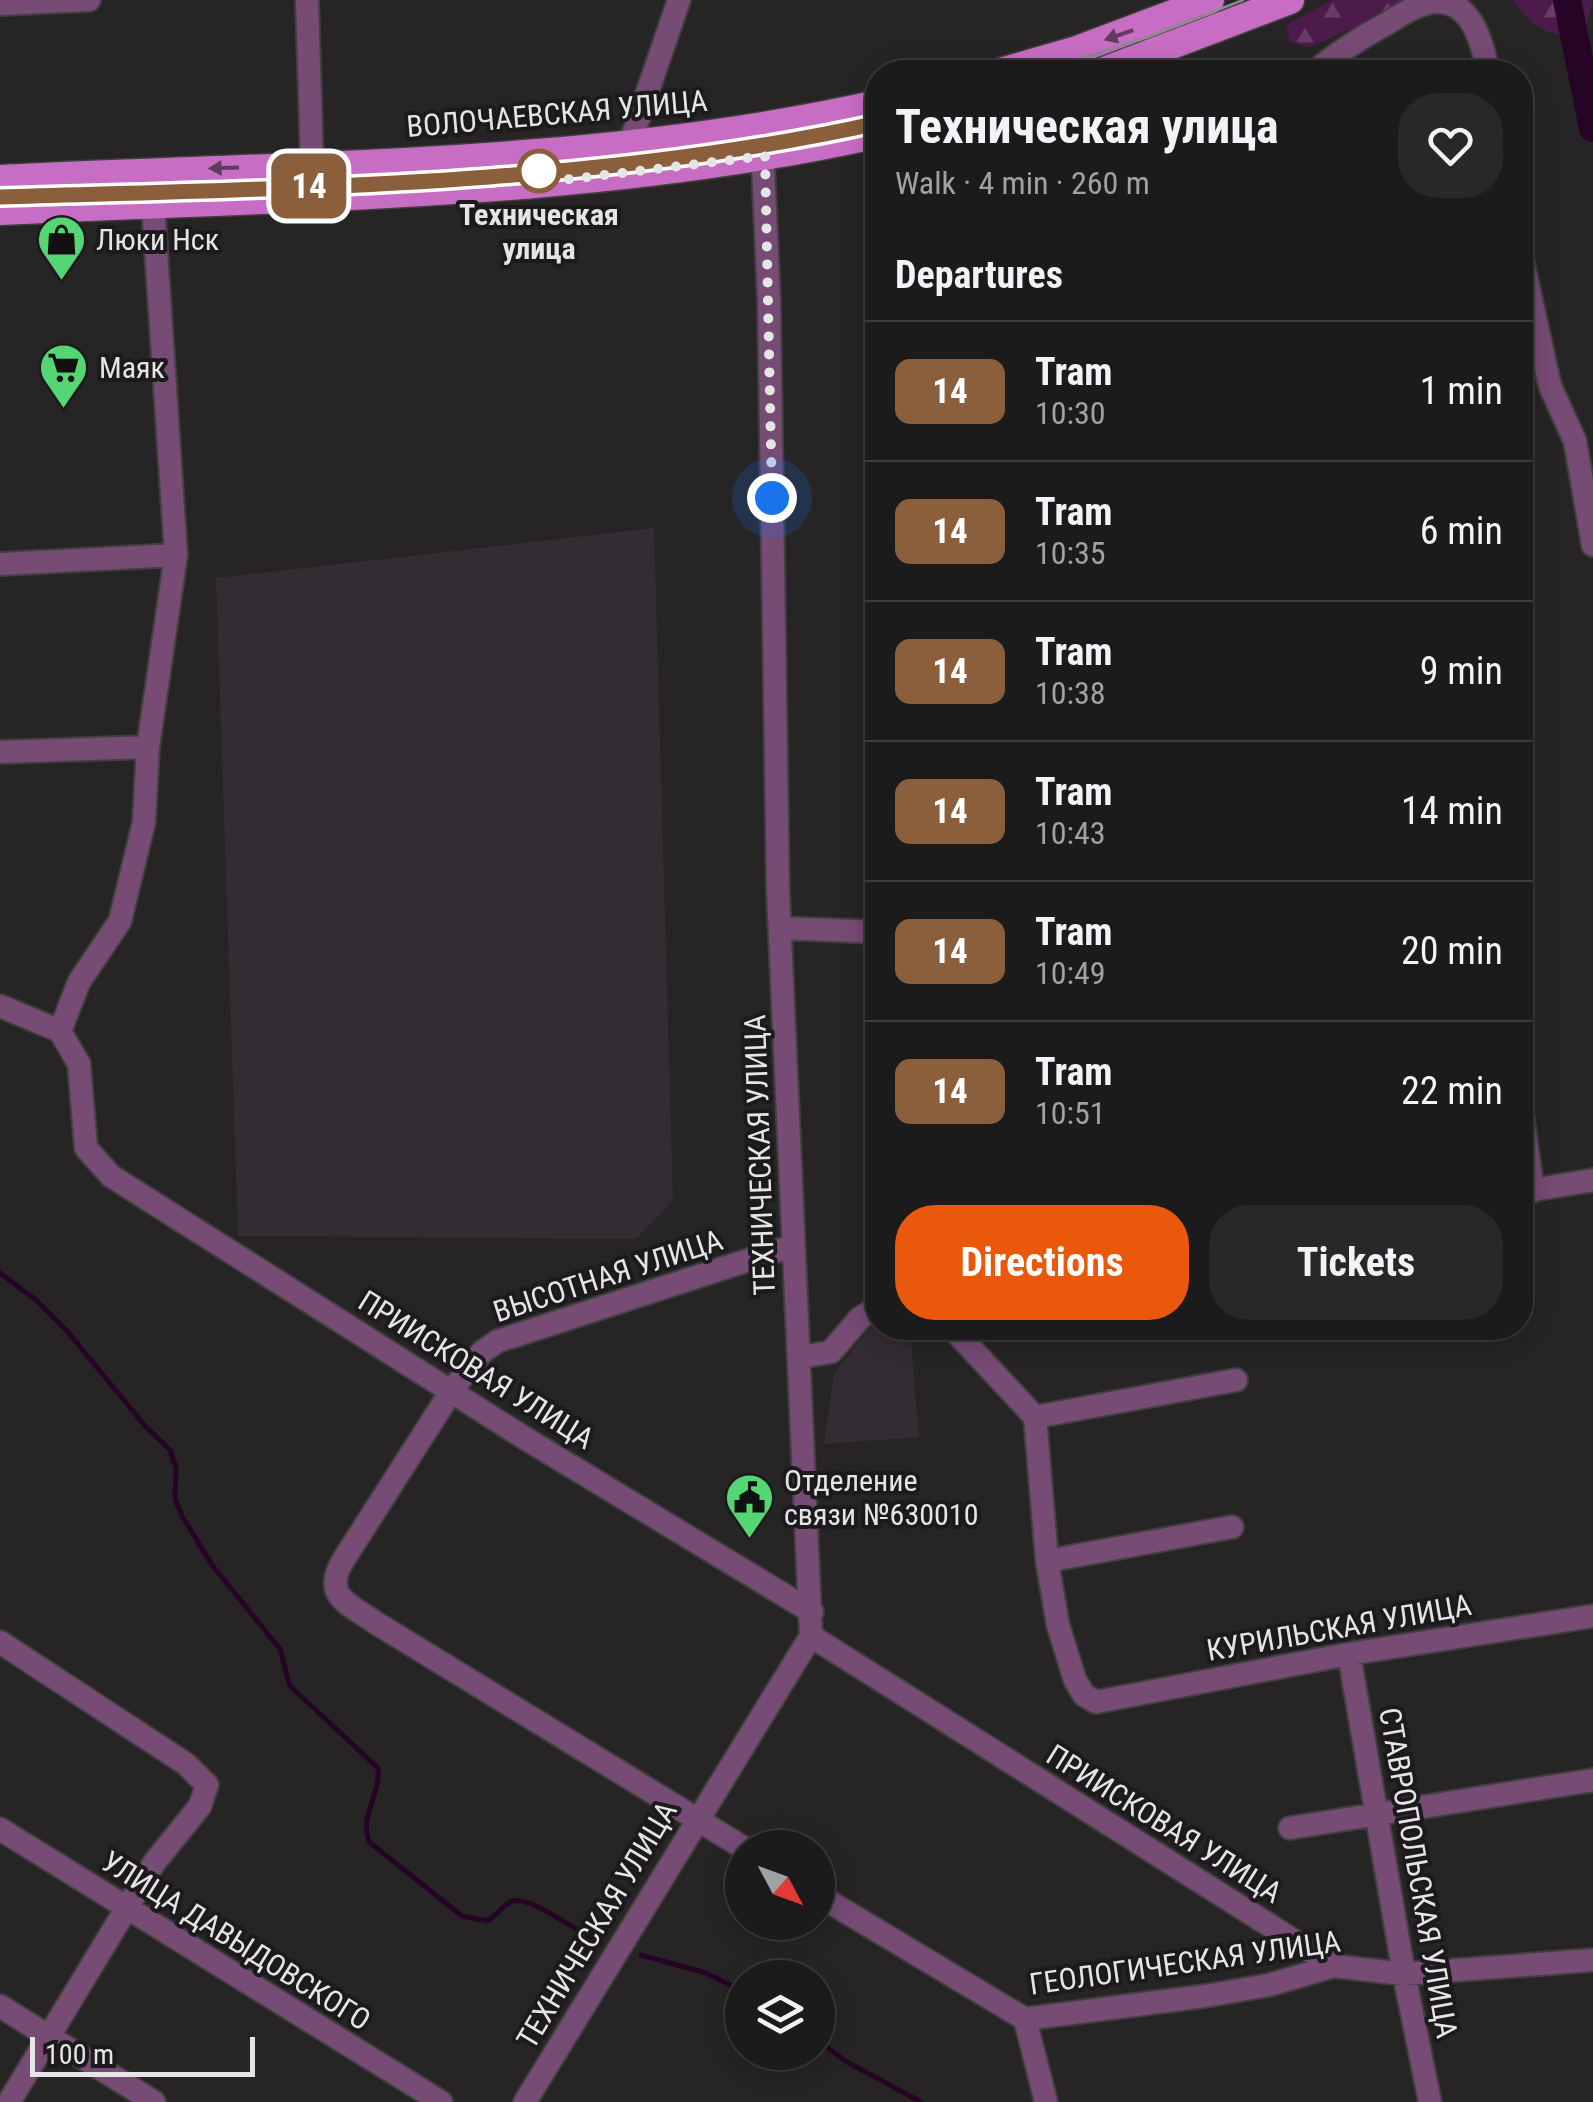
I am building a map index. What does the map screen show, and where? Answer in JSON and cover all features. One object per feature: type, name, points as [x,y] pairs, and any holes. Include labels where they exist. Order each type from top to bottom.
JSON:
[{"type":"main road","points":[[1041,60],[1210,0]]},
{"type":"main road","points":[[1172,60],[1290,0]]},
{"type":"main road","name":"ВОЛОЧАЕВСКАЯ УЛИЦА","points":[[0,211],[444,192],[629,159],[760,126],[865,106]]},
{"type":"main road","name":"ВОЛОЧАЕВСКАЯ УЛИЦА","points":[[0,178],[312,164],[765,156],[865,137]]},
{"type":"street","points":[[0,4],[89,0]]},
{"type":"street","points":[[307,0],[312,164]]},
{"type":"street","points":[[629,159],[678,0]]},
{"type":"street","points":[[1328,60],[1412,9],[1438,2],[1458,8],[1478,32],[1485,60]]},
{"type":"street","name":"ТЕХНИЧЕСКАЯ УЛИЦА","points":[[525,2102],[811,1636],[780,928],[765,156],[760,126]]},
{"type":"street","points":[[0,1006],[60,1031],[79,982],[120,921],[144,822],[148,747],[176,555],[150,171]]},
{"type":"street","points":[[1533,308],[1550,386],[1575,441],[1593,545]]},
{"type":"street","points":[[0,564],[176,555]]},
{"type":"street","points":[[0,752],[148,747]]},
{"type":"street","points":[[780,928],[865,931]]},
{"type":"street","name":"ПРИИСКОВАЯ УЛИЦА","points":[[60,1031],[79,1064],[86,1148],[110,1176],[812,1612]]},
{"type":"street","points":[[1533,1190],[1593,1180]]},
{"type":"street","name":"ВЫСОТНАЯ УЛИЦА","points":[[697,1818],[376,1623],[339,1596],[334,1574],[452,1390],[482,1352],[498,1342],[792,1246]]},
{"type":"street","points":[[800,1357],[831,1352],[865,1315]]},
{"type":"street","points":[[963,1340],[1035,1417],[1048,1561],[1232,1526]]},
{"type":"street","points":[[1035,1417],[1236,1380]]},
{"type":"street","name":"КУРИЛЬСКАЯ УЛИЦА","points":[[1048,1561],[1058,1626],[1074,1680],[1084,1695],[1096,1702],[1349,1654],[1593,1616]]},
{"type":"street","name":"ПРИИСКОВАЯ УЛИЦА","points":[[811,1636],[1334,1966]]},
{"type":"street","points":[[0,1642],[186,1764],[206,1784],[200,1806],[154,1864],[10,2102]]},
{"type":"street","name":"СТАВРОПОЛЬСКАЯ УЛИЦА","points":[[1349,1654],[1430,2102]]},
{"type":"street","points":[[1290,1828],[1593,1780]]},
{"type":"street","points":[[697,1818],[725,1836]]},
{"type":"street","name":"УЛИЦА ДАВЫДОВСКОГО","points":[[0,1829],[441,2102]]},
{"type":"street","name":"ГЕОЛОГИЧЕСКАЯ УЛИЦА","points":[[835,1905],[1025,2019],[1205,1996],[1268,1985],[1334,1966],[1404,1974],[1593,1960]]},
{"type":"street","points":[[0,2006],[154,2102]]},
{"type":"street","points":[[1025,2019],[1046,2102]]},
{"type":"shaded area","points":[[654,528],[673,1200],[636,1239],[238,1236],[216,578]]},
{"type":"shaded area","points":[[865,1334],[865,1340],[911,1340],[919,1437],[824,1444],[834,1373]]},
{"type":"green space","points":[[1332,0],[1409,0],[1309,47],[1290,42],[1286,25]]},
{"type":"green space","points":[[1512,0],[1593,0],[1585,31],[1562,35],[1535,24]]},
{"type":"waterway","points":[[1567,0],[1593,128]]},
{"type":"waterway","points":[[0,1273],[36,1300],[67,1331],[146,1427],[170,1450],[176,1468],[175,1499],[182,1516],[212,1565],[280,1649],[290,1686],[378,1768],[368,1814],[369,1842],[462,1916],[487,1921],[509,1903],[521,1901],[595,1939]]},
{"type":"waterway","points":[[641,1955],[706,1973],[725,1982]]},
{"type":"waterway","points":[[835,2053],[921,2102]]},
{"type":"tram line","points":[[1077,60],[1243,0]]},
{"type":"tram line","points":[[0,189],[331,178],[552,163],[770,135],[865,117]]},
{"type":"tram line","name":"14","points":[[0,197],[442,180],[630,163],[865,126]]},
{"type":"place","name":"Техническая улица","points":[[539,171]]},
{"type":"place","name":"Люки Нск","points":[[61,282]]},
{"type":"place","name":"Маяк","points":[[64,410]]},
{"type":"place","name":"Отделение связи №630010","points":[[749,1540]]},
{"type":"route","points":[[539,171],[546,182],[765,156],[772,498]]}]
